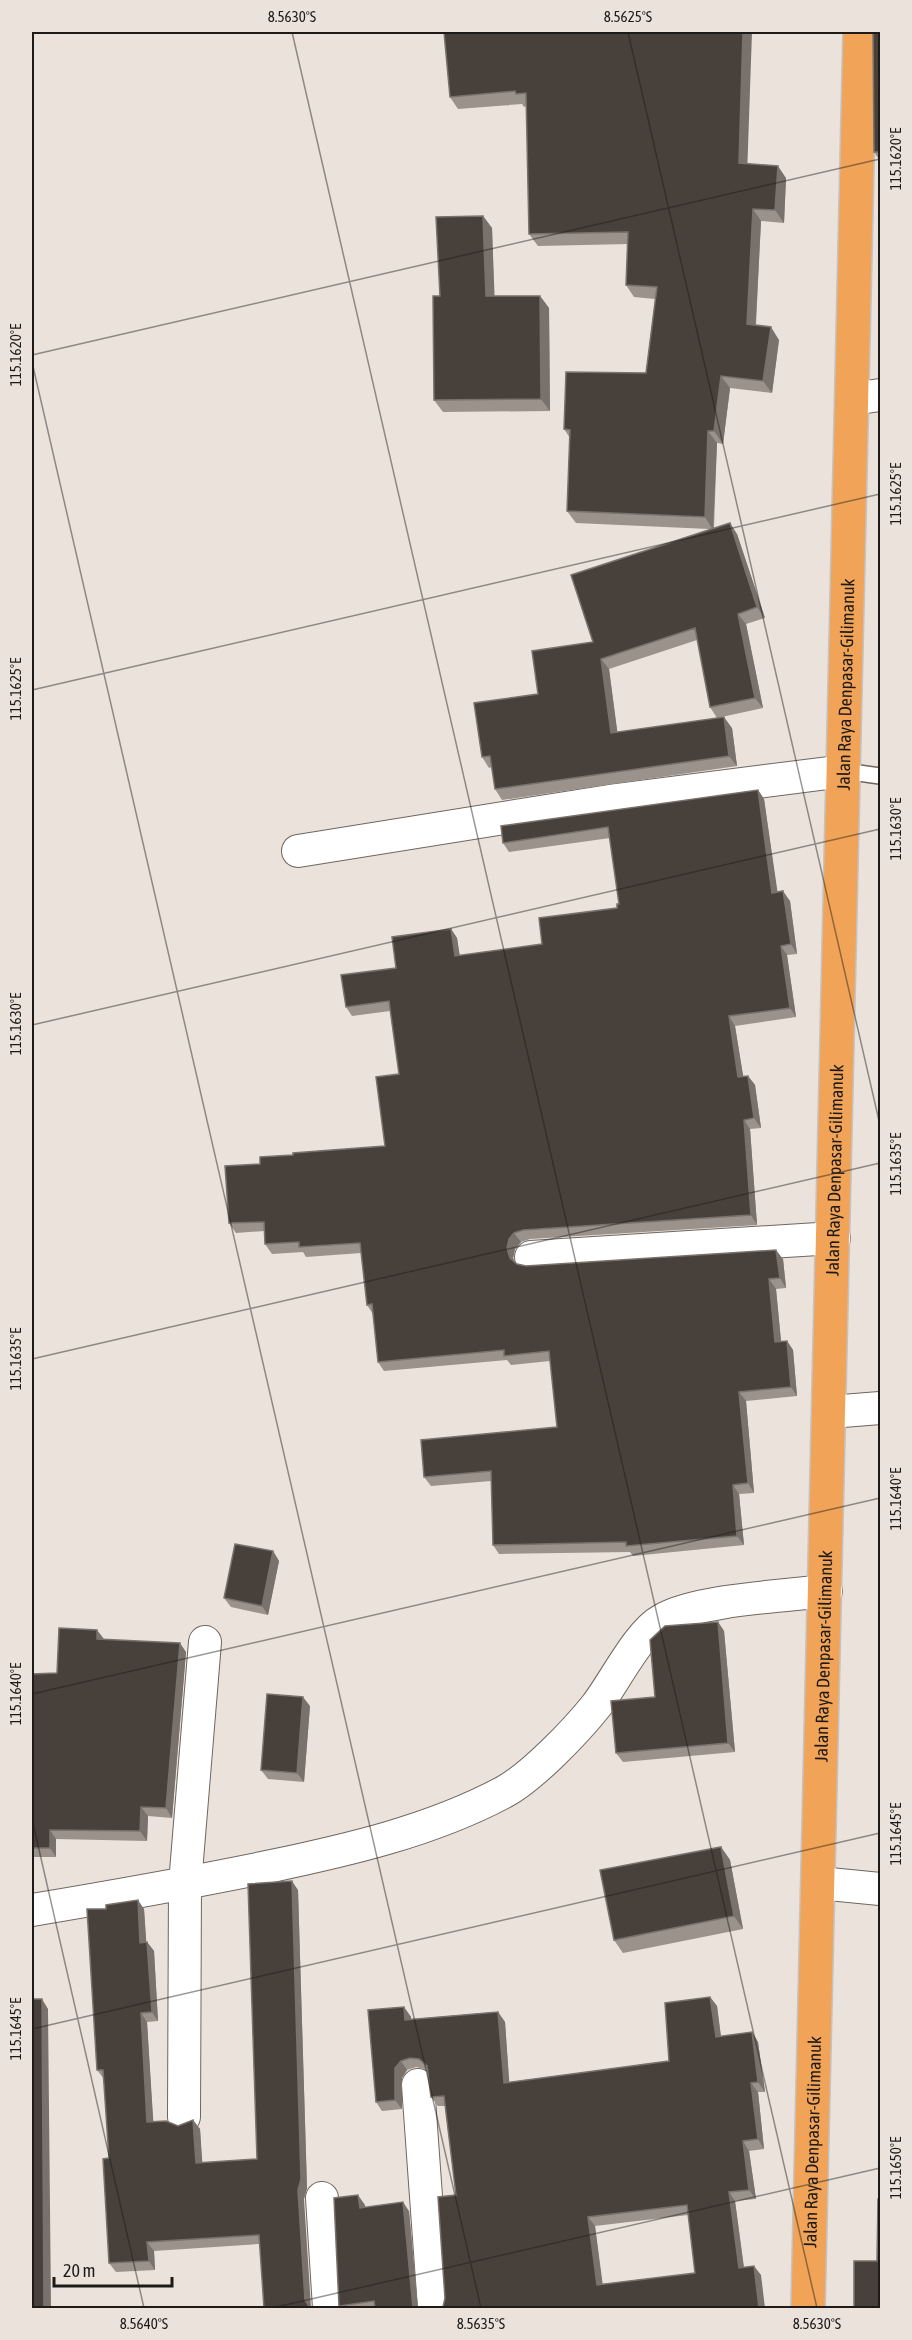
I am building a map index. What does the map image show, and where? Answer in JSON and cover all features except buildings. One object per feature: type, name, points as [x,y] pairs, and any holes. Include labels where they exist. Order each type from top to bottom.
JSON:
[{"type":"highway","name":"Jalan Raya Denpasar-Gilimanuk","points":[[808,2308],[844,771],[866,397],[860,32]]},
{"type":"street","points":[[298,851],[616,800],[844,771]]},
{"type":"street","points":[[531,1257],[834,1238]]},
{"type":"street","points":[[830,1412],[880,1408]]},
{"type":"street","points":[[32,1910],[185,1884],[385,1839],[472,1808],[507,1790],[534,1769],[596,1707],[646,1634],[662,1620],[687,1609],[826,1591]]},
{"type":"street","points":[[184,2117],[185,1884],[205,1642]]},
{"type":"street","points":[[819,1883],[880,1889]]},
{"type":"street","points":[[418,2085],[434,2308]]},
{"type":"street","points":[[322,2198],[329,2308]]},
{"type":"lane","points":[[844,771],[880,776]]}]
